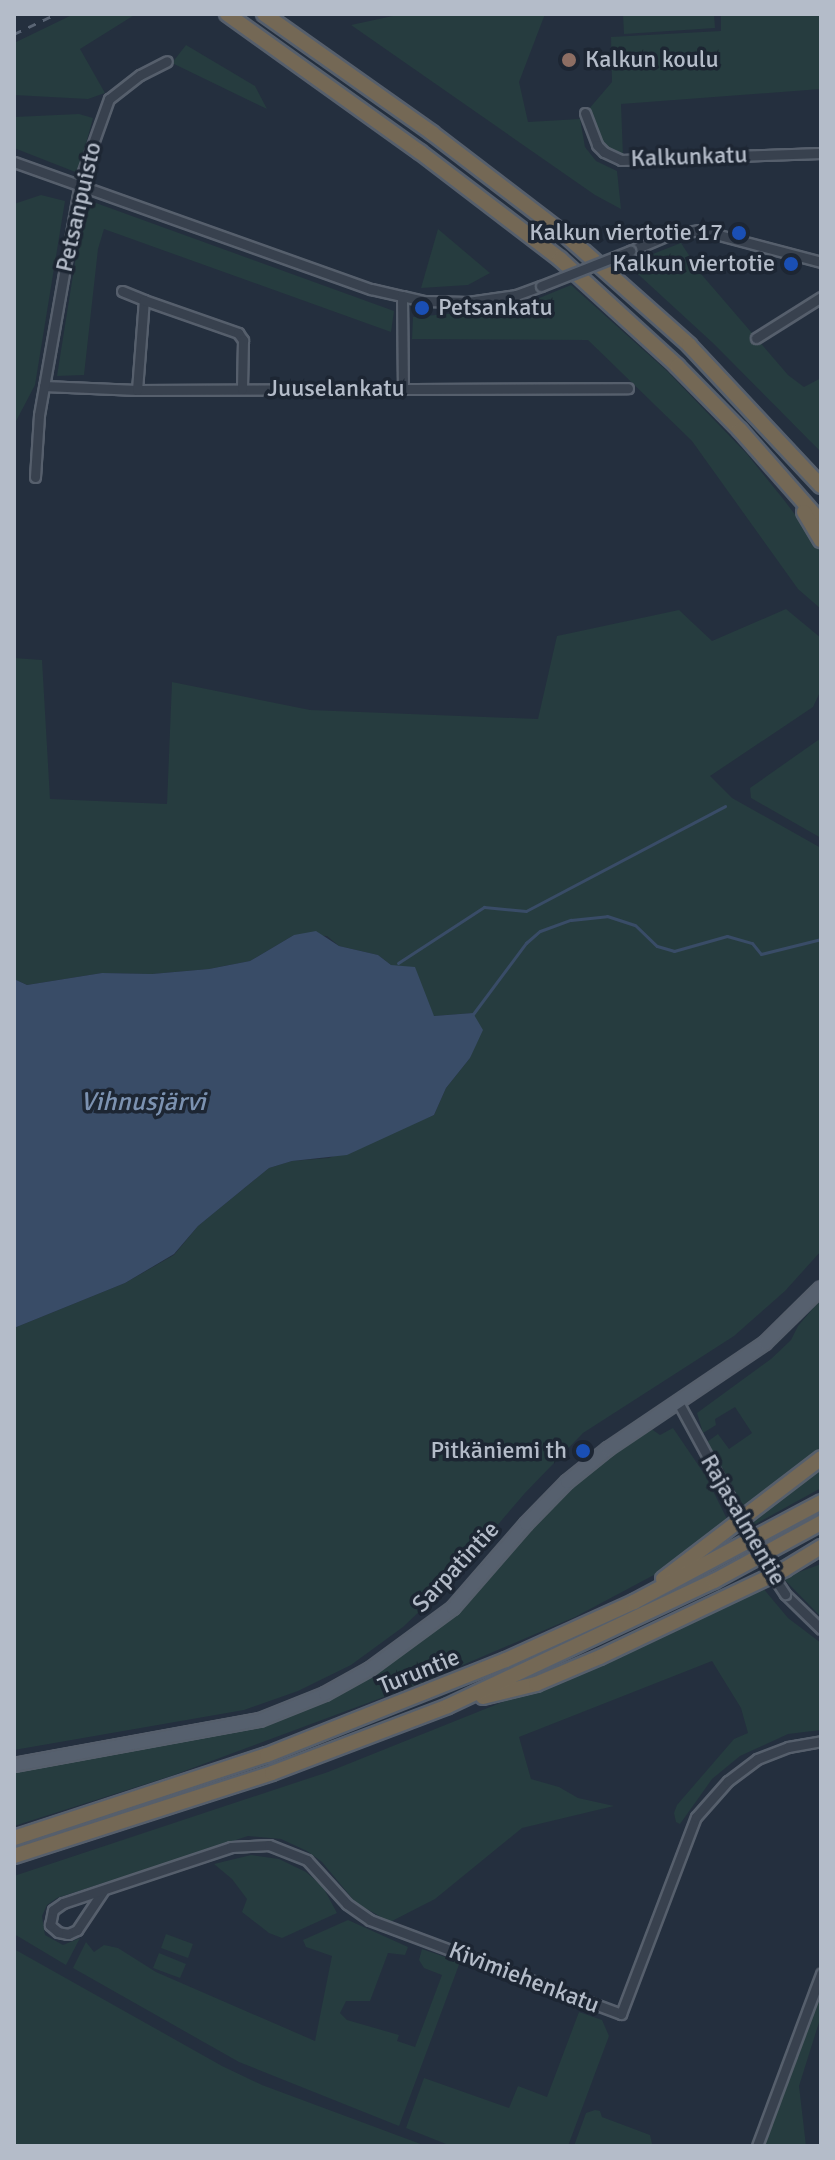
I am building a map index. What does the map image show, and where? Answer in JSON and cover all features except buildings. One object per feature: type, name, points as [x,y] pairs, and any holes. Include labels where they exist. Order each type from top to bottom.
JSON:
[{"type":"highway","points":[[227,14],[433,162],[560,259],[677,366],[784,478],[821,522]]},
{"type":"highway","points":[[264,14],[432,133],[563,233],[689,345],[821,486]]},
{"type":"highway","points":[[784,478],[821,540]]},
{"type":"highway","points":[[634,1602],[821,1458]]},
{"type":"highway","name":"Turuntie","points":[[14,1838],[296,1744],[506,1660],[634,1602],[821,1502]]},
{"type":"highway","name":"Turuntie","points":[[14,1856],[258,1777],[448,1706],[714,1581],[821,1523]]},
{"type":"highway","points":[[448,1706],[555,1676],[785,1569],[821,1547]]},
{"type":"highway","points":[[785,1569],[821,1558]]},
{"type":"main road","name":"Sarpatintie","points":[[14,1765],[260,1720],[348,1682],[436,1623],[548,1499],[608,1449],[765,1343],[821,1288]]},
{"type":"street","name":"Petsanpuisto","points":[[35,477],[44,386],[79,184],[109,99],[140,75],[167,61]]},
{"type":"street","name":"Kalkunkatu","points":[[585,113],[597,145],[621,160],[821,153]]},
{"type":"street","points":[[14,162],[371,289],[424,301],[468,302],[516,295],[668,235],[700,230],[821,262]]},
{"type":"street","points":[[122,291],[238,333],[243,340],[242,389]]},
{"type":"street","points":[[402,296],[403,389]]},
{"type":"street","points":[[756,338],[821,297]]},
{"type":"street","points":[[137,390],[144,300]]},
{"type":"street","name":"Juuselankatu","points":[[44,386],[137,390],[628,388]]},
{"type":"street","name":"Rajasalmentie","points":[[678,1402],[756,1550],[785,1594],[821,1629]]},
{"type":"street","name":"Kivimiehenkatu","points":[[103,1891],[77,1930],[68,1934],[58,1932],[50,1925],[49,1917],[53,1910],[103,1891],[231,1847],[269,1845],[307,1860],[347,1904],[370,1920],[621,2014],[696,1817],[728,1781],[757,1759],[788,1747],[821,1741]]},
{"type":"street","points":[[757,2146],[821,1974]]},
{"type":"green space","points":[[74,14],[136,14],[80,49],[105,93],[88,99],[14,95],[14,43]]},
{"type":"green space","points":[[402,14],[545,14],[519,82],[528,122],[580,119],[585,147],[596,161],[617,171],[621,209],[595,195],[351,25]]},
{"type":"green space","points":[[623,14],[714,14],[715,28],[624,34]]},
{"type":"green space","points":[[721,14],[821,15],[821,89],[621,104],[623,156],[607,150],[594,133],[588,110],[612,82],[611,37],[721,31]]},
{"type":"green space","points":[[186,45],[255,86],[267,109],[172,63]]},
{"type":"green space","points":[[79,114],[93,118],[78,173],[14,148],[14,117]]},
{"type":"green space","points":[[41,195],[65,201],[35,385],[14,425],[14,204]]},
{"type":"green space","points":[[96,203],[394,311],[391,332],[104,229],[98,249],[84,375],[57,376],[83,212]]},
{"type":"green space","points":[[438,229],[490,273],[468,285],[421,288]]},
{"type":"green space","points":[[681,243],[702,275],[788,375],[804,387],[821,378],[821,452],[714,344],[627,264]]},
{"type":"green space","points":[[571,285],[667,371],[747,454],[784,500],[821,549],[821,609],[798,589],[692,441],[588,340],[412,339],[413,317],[515,308]]},
{"type":"green space","points":[[786,609],[821,638],[821,690],[813,707],[710,776],[732,798],[821,848],[821,1251],[785,1291],[734,1336],[583,1433],[525,1493],[442,1590],[403,1627],[351,1665],[298,1691],[244,1710],[14,1750],[14,1328],[125,1283],[174,1255],[198,1226],[269,1168],[292,1161],[329,1158],[434,1115],[446,1088],[470,1058],[473,1013],[434,1016],[391,965],[378,955],[339,946],[327,936],[294,935],[250,961],[209,969],[152,974],[102,973],[27,985],[14,979],[14,658],[42,660],[50,799],[167,804],[172,682],[310,710],[538,719],[557,636],[679,610],[712,641]]},
{"type":"green space","points":[[821,738],[821,838],[751,798],[750,788]]},
{"type":"green space","points":[[821,1299],[821,1448],[743,1512],[707,1442],[718,1434],[729,1449],[752,1433],[735,1407],[715,1419],[716,1425],[703,1433],[697,1413],[771,1359],[791,1340],[798,1326]]},
{"type":"green space","points":[[650,1428],[660,1435],[673,1428],[705,1475],[729,1523],[667,1568],[575,1617],[416,1685],[171,1776],[14,1826],[14,1769],[262,1724],[305,1709],[359,1682],[465,1604],[537,1519],[576,1481]]},
{"type":"green space","points":[[821,1463],[821,1488],[752,1526],[748,1519]]},
{"type":"green space","points":[[821,1564],[821,1617],[783,1578]]},
{"type":"green space","points":[[762,1587],[788,1618],[821,1643],[821,1730],[788,1734],[740,1756],[712,1779],[680,1824],[676,1822],[674,1813],[677,1805],[734,1739],[748,1733],[741,1708],[712,1661],[519,1737],[531,1779],[559,1787],[578,1798],[614,1806],[522,1828],[435,1899],[390,1922],[356,1903],[322,1862],[307,1851],[281,1839],[248,1836],[57,1898],[47,1905],[42,1916],[45,1935],[63,1945],[80,1938],[66,1965],[14,1934],[14,1876],[328,1772],[657,1640]]},
{"type":"green space","points":[[251,1855],[279,1859],[306,1872],[323,1887],[337,1913],[282,1938],[269,1933],[242,1912],[247,1899],[232,1879],[214,1864]]},
{"type":"green space","points":[[348,1920],[408,1947],[405,1955],[388,1953],[370,2001],[346,2001],[340,2013],[347,2020],[399,2035],[397,2041],[415,2047],[442,1975],[424,1968],[419,1960],[422,1949],[460,1962],[399,2126],[239,2062],[73,1968],[86,1942],[94,1952],[104,1945],[118,1948],[156,1972],[315,2041],[332,1956],[306,1947],[303,1940]]},
{"type":"green space","points":[[166,1934],[193,1944],[188,1958],[161,1948]]},
{"type":"green space","points":[[14,1949],[222,2066],[262,2085],[426,2146],[14,2146]]},
{"type":"green space","points":[[159,1953],[186,1964],[180,1978],[153,1968]]},
{"type":"green space","points":[[821,1990],[821,2016],[799,2086],[806,2146],[762,2146]]},
{"type":"green space","points":[[579,2012],[602,2020],[609,2036],[568,2146],[451,2146],[406,2128],[424,2078],[509,2108],[518,2086],[547,2097]]},
{"type":"green space","points":[[600,2111],[602,2117],[650,2135],[652,2144],[658,2146],[574,2146],[586,2113]]},
{"type":"water","name":"Vihnusjärvi","points":[[316,931],[339,946],[378,955],[391,965],[415,967],[434,1016],[473,1013],[483,1030],[470,1058],[446,1088],[434,1115],[347,1155],[292,1161],[269,1168],[198,1226],[174,1254],[125,1283],[14,1328],[14,979],[27,985],[102,973],[152,974],[209,969],[250,961],[294,935]]},
{"type":"waterway","points":[[398,963],[484,907],[526,911],[725,806]]},
{"type":"waterway","points":[[473,1014],[526,943],[540,931],[571,920],[607,916],[635,925],[657,946],[674,951],[727,936],[752,943],[761,954],[821,939]]},
{"type":"railway","points":[[14,34],[56,14]]},
{"type":"place","name":"Kalkun koulu","points":[[569,60]]},
{"type":"place","name":"Kalkun viertotie 17","points":[[739,233]]},
{"type":"place","name":"Kalkun viertotie","points":[[791,264]]},
{"type":"place","name":"Petsankatu","points":[[422,308]]},
{"type":"place","name":"Pitkäniemi th","points":[[583,1451]]}]
